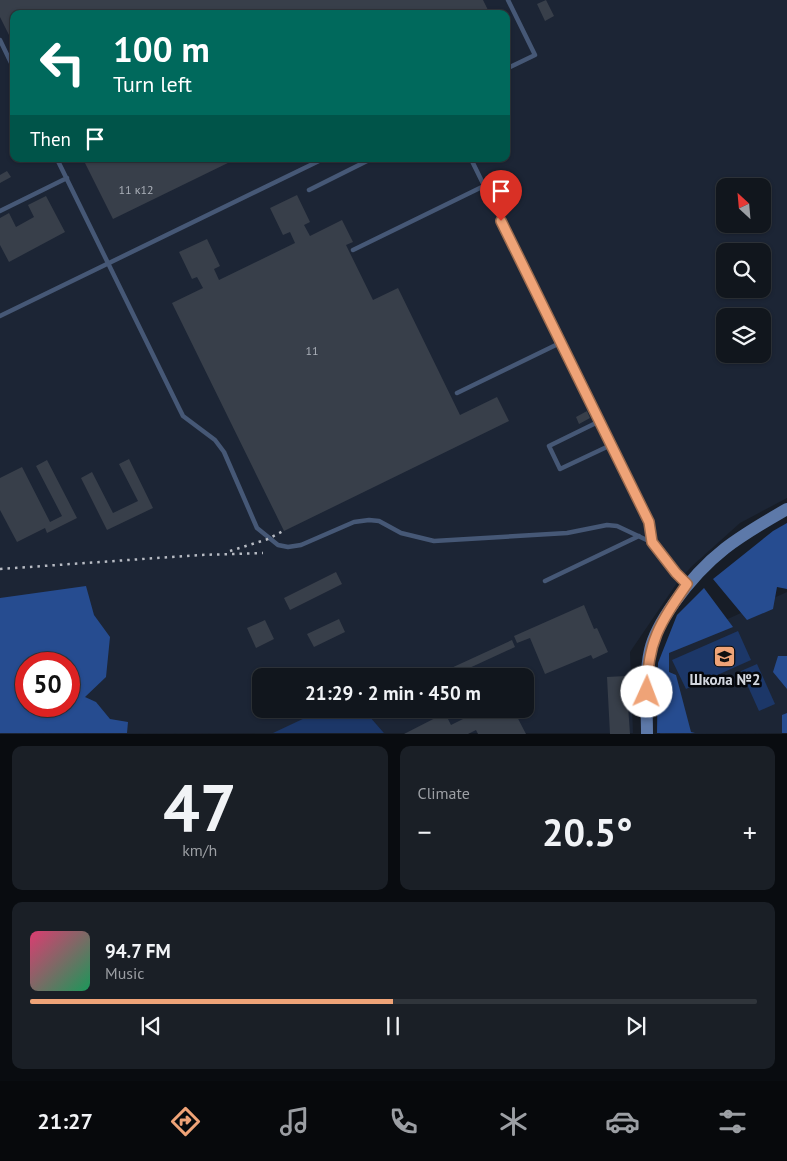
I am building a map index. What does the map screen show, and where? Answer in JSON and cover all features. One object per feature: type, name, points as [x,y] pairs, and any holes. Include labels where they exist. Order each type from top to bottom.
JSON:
[{"type":"main road","points":[[647,734],[647,673],[650,649],[666,613],[687,584],[722,549],[787,509]]},
{"type":"lane","points":[[508,0],[535,55],[510,68]]},
{"type":"lane","points":[[0,40],[10,61]]},
{"type":"lane","points":[[58,162],[183,416],[214,440],[224,452],[257,528],[278,545],[288,547],[301,545],[354,522],[369,520],[379,521],[401,533],[434,542],[567,533],[607,525],[624,528],[652,542],[687,584]]},
{"type":"lane","points":[[0,316],[317,162]]},
{"type":"lane","points":[[309,190],[365,162]]},
{"type":"lane","points":[[472,162],[649,522],[652,542]]},
{"type":"lane","points":[[0,211],[66,178]]},
{"type":"lane","points":[[353,250],[484,186]]},
{"type":"lane","points":[[457,393],[560,343]]},
{"type":"lane","points":[[600,421],[549,446],[560,469],[611,445]]},
{"type":"lane","points":[[545,581],[639,536]]},
{"type":"shaded area","points":[[0,0],[787,0],[787,498],[740,523],[691,567],[677,583],[630,652],[633,733],[384,733],[371,718],[534,718],[534,668],[252,668],[252,718],[308,718],[276,733],[0,734]]},
{"type":"shaded area","points":[[787,523],[787,589],[777,587],[773,609],[747,620],[713,579],[773,531]]},
{"type":"shaded area","points":[[86,586],[94,615],[110,637],[106,677],[85,697],[96,702],[110,719],[128,722],[127,733],[0,733],[0,598]]},
{"type":"shaded area","points":[[704,588],[733,627],[669,653],[669,672],[676,675],[691,732],[695,733],[657,733],[658,663],[677,615]]},
{"type":"shaded area","name":"Школа №2","points":[[787,592],[787,733],[660,734],[666,647]]},
{"type":"shaded area","points":[[738,631],[751,660],[686,689],[672,660]]},
{"type":"shaded area","points":[[778,656],[787,656],[787,689],[773,672]]},
{"type":"shaded area","points":[[757,664],[775,704],[759,711],[741,671]]},
{"type":"shaded area","points":[[787,713],[787,733],[782,733],[782,715]]},
{"type":"shaded area","points":[[305,718],[371,718],[384,733],[273,733]]},
{"type":"building","points":[[0,0],[483,0],[488,10],[10,10],[10,37],[0,17]]},
{"type":"building","points":[[546,0],[554,16],[545,21],[537,4]]},
{"type":"building","points":[[84,162],[230,162],[113,219]]},
{"type":"building","points":[[7,171],[11,177],[0,183],[0,175]]},
{"type":"building","points":[[297,195],[310,222],[304,225],[310,236],[342,220],[353,242],[346,245],[373,300],[398,288],[460,415],[497,397],[509,421],[284,531],[172,303],[203,288],[197,277],[192,279],[179,252],[207,239],[220,266],[214,269],[219,280],[295,243],[290,232],[283,235],[270,208]]},
{"type":"building","points":[[46,196],[65,232],[9,262],[0,245],[0,218],[9,213],[16,227],[34,217],[28,205]]},
{"type":"building","points":[[587,411],[590,418],[579,424],[576,417]]},
{"type":"building","points":[[129,459],[153,508],[107,530],[81,478],[92,472],[113,513],[138,501],[119,464]]},
{"type":"building","points":[[47,460],[77,518],[47,533],[45,528],[17,542],[0,510],[0,478],[22,467],[50,522],[62,516],[36,466]]},
{"type":"building","points":[[336,572],[342,584],[290,610],[284,598]]},
{"type":"building","points":[[584,605],[594,629],[597,628],[608,652],[593,659],[591,655],[545,674],[530,638],[517,643],[514,636]]},
{"type":"building","points":[[339,619],[345,632],[314,647],[307,634]]},
{"type":"building","points":[[265,620],[274,639],[256,648],[247,628]]},
{"type":"building","points":[[512,640],[515,647],[469,668],[451,668]]},
{"type":"building","points":[[626,676],[630,734],[610,734],[607,677]]},
{"type":"building","points":[[435,718],[448,718],[451,725],[465,718],[518,718],[526,734],[478,734],[476,730],[468,734],[404,734]]},
{"type":"railway","points":[[230,551],[268,539],[283,531]]},
{"type":"railway","points":[[0,569],[200,555],[263,553]]},
{"type":"place","name":"Школа №2","points":[[725,656]]},
{"type":"route","points":[[501,221],[649,522],[652,542],[687,584],[666,613],[650,649],[647,692]]}]
